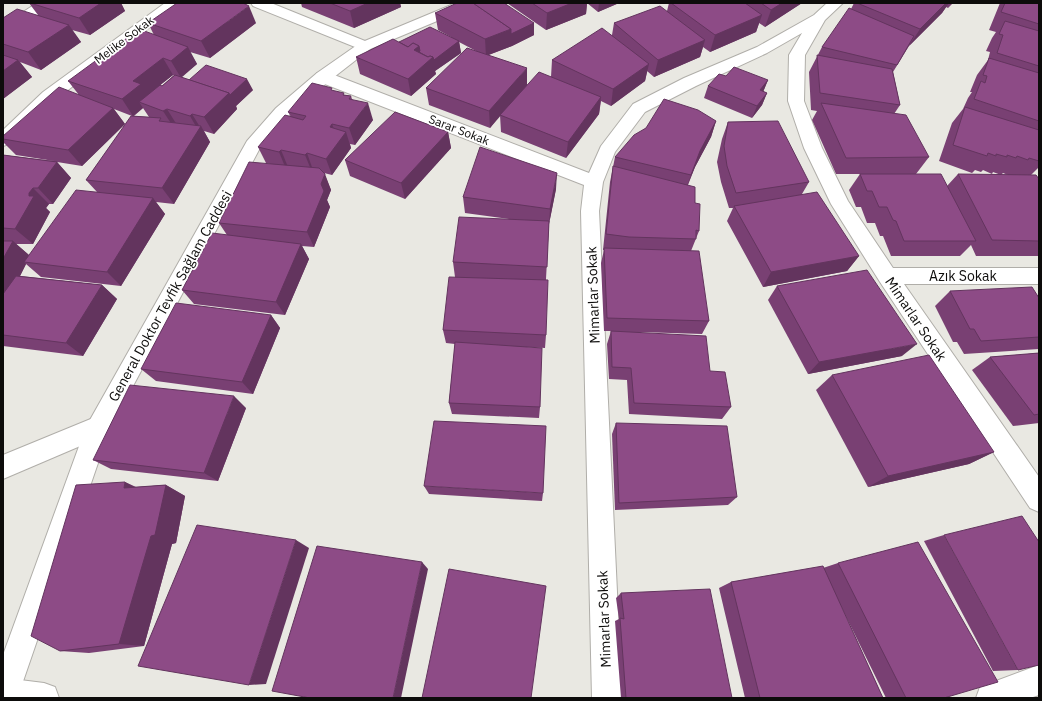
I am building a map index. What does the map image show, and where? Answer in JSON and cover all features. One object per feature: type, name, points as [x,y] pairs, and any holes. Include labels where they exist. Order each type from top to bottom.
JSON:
[{"type":"street","points":[[3,32],[47,3]]},
{"type":"street","name":"Melike Sokak","points":[[3,140],[49,96],[174,3]]},
{"type":"street","points":[[258,3],[365,46]]},
{"type":"street","name":"General Doktor Tevfik Sağlam Caddesi","points":[[3,694],[98,427],[253,145],[282,112],[323,77],[365,46],[468,3]]},
{"type":"street","name":"Mimarlar Sokak","points":[[607,698],[590,211],[594,182],[607,150],[639,108],[690,82],[762,50],[819,18],[836,3]]},
{"type":"street","name":"Mimarlar Sokak","points":[[819,18],[798,54],[796,101],[813,148],[840,204],[887,276],[1039,499]]},
{"type":"street","name":"Sarar Sokak","points":[[323,77],[594,182]]},
{"type":"street","name":"Azık Sokak","points":[[887,276],[1039,276]]},
{"type":"street","points":[[3,466],[98,427]]},
{"type":"street","points":[[991,698],[1039,680]]},
{"type":"street","points":[[3,694],[44,698]]},
{"type":"building","points":[[30,3],[101,3],[79,18]]},
{"type":"building","points":[[177,3],[243,3],[249,6],[201,41],[148,23]]},
{"type":"building","points":[[330,3],[368,3],[350,11]]},
{"type":"building","points":[[457,3],[473,3],[511,29],[485,39],[435,13]]},
{"type":"building","points":[[473,3],[504,3],[534,23],[511,34],[511,29]]},
{"type":"building","points":[[532,3],[572,3],[547,13]]},
{"type":"building","points":[[671,3],[745,3],[762,15],[715,35]]},
{"type":"building","points":[[761,3],[782,3],[771,10]]},
{"type":"building","points":[[857,3],[946,3],[920,29]]},
{"type":"building","points":[[1005,3],[1039,3],[1039,24],[1001,12]]},
{"type":"building","points":[[660,6],[705,40],[658,60],[614,23]]},
{"type":"building","points":[[849,8],[914,36],[897,65],[822,47]]},
{"type":"building","points":[[17,9],[69,25],[28,52],[3,44],[3,18]]},
{"type":"building","points":[[1005,21],[1039,31],[1039,66],[997,53],[1003,35],[999,34]]},
{"type":"building","points":[[430,27],[459,41],[434,60],[433,57],[428,57],[419,52],[419,46],[413,43],[408,47],[399,42]]},
{"type":"building","points":[[602,28],[649,64],[613,89],[552,60]]},
{"type":"building","points":[[139,29],[188,47],[171,61],[163,58],[133,81],[141,84],[122,99],[68,81]]},
{"type":"building","points":[[393,39],[408,47],[413,43],[419,46],[414,50],[428,57],[433,57],[408,79],[356,57]]},
{"type":"building","points":[[467,48],[527,68],[489,111],[426,88]]},
{"type":"building","points":[[3,55],[18,60],[3,71]]},
{"type":"building","points":[[817,55],[892,69],[900,105],[820,93]]},
{"type":"building","points":[[989,58],[1039,73],[1039,121],[974,99],[981,81],[985,83],[987,76],[983,75]]},
{"type":"building","points":[[206,65],[247,79],[230,95],[229,93],[189,80]]},
{"type":"building","points":[[734,67],[768,80],[760,90],[767,93],[757,106],[708,86],[719,74],[726,76]]},
{"type":"building","points":[[539,72],[601,97],[568,142],[500,115]]},
{"type":"building","points":[[175,75],[229,93],[204,117],[192,114],[190,116],[167,109],[163,111],[139,102]]},
{"type":"building","points":[[312,83],[332,88],[331,90],[344,93],[343,95],[351,96],[349,99],[368,103],[349,128],[332,124],[330,127],[346,132],[326,159],[307,153],[305,155],[281,150],[279,152],[258,147],[285,115],[303,120],[306,116],[288,112]]},
{"type":"building","points":[[59,87],[113,108],[68,150],[3,139],[3,136]]},
{"type":"building","points":[[664,99],[698,110],[716,121],[700,151],[691,175],[615,157],[634,135],[646,128]]},
{"type":"building","points":[[821,103],[906,115],[929,157],[846,158]]},
{"type":"building","points":[[965,107],[1039,130],[1039,161],[1029,158],[1028,160],[1017,156],[1016,158],[996,154],[996,156],[988,153],[987,156],[953,145]]},
{"type":"building","points":[[395,112],[448,132],[401,183],[345,160]]},
{"type":"building","points":[[131,116],[161,118],[159,121],[201,126],[162,188],[86,180]]},
{"type":"building","points":[[778,121],[809,182],[736,193],[727,166],[724,146],[728,122]]},
{"type":"building","points":[[480,147],[557,173],[550,209],[463,197]]},
{"type":"building","points":[[3,155],[57,162],[38,188],[33,188],[29,193],[29,196],[34,196],[15,229],[3,228]]},
{"type":"building","points":[[249,162],[319,168],[325,174],[321,184],[324,191],[307,232],[219,223]]},
{"type":"building","points":[[613,166],[695,187],[695,203],[700,204],[699,231],[696,230],[696,239],[629,237],[606,234]]},
{"type":"building","points":[[860,174],[941,174],[976,241],[904,241],[896,221],[893,220],[887,207],[879,207],[872,191],[867,191]]},
{"type":"building","points":[[958,174],[1036,175],[1039,179],[1039,241],[992,240]]},
{"type":"building","points":[[76,190],[153,198],[107,272],[24,262]]},
{"type":"building","points":[[817,192],[859,256],[771,272],[734,206]]},
{"type":"building","points":[[459,217],[549,221],[547,267],[453,262]]},
{"type":"building","points":[[212,233],[301,244],[276,302],[182,290]]},
{"type":"building","points":[[3,241],[13,241],[3,259]]},
{"type":"building","points":[[604,248],[699,251],[709,321],[607,318]]},
{"type":"building","points":[[867,270],[917,344],[819,362],[777,286]]},
{"type":"building","points":[[16,276],[102,285],[66,343],[3,335],[3,294]]},
{"type":"building","points":[[449,277],[548,280],[546,335],[443,330]]},
{"type":"building","points":[[1032,287],[1039,298],[1039,337],[981,341],[974,329],[970,329],[950,291]]},
{"type":"building","points":[[176,303],[271,315],[242,382],[141,369]]},
{"type":"building","points":[[611,331],[706,336],[710,371],[725,372],[731,407],[634,403],[631,368],[612,367]]},
{"type":"building","points":[[455,342],[542,348],[540,407],[449,403]]},
{"type":"building","points":[[1039,353],[1039,414],[1034,415],[990,357]]},
{"type":"building","points":[[929,355],[994,452],[888,476],[832,375]]},
{"type":"building","points":[[130,385],[234,396],[204,473],[93,460]]},
{"type":"building","points":[[434,421],[546,426],[543,493],[424,486]]},
{"type":"building","points":[[616,423],[727,426],[737,497],[619,503]]},
{"type":"building","points":[[125,482],[124,488],[166,485],[155,535],[151,536],[119,644],[60,651],[31,636],[76,485]]},
{"type":"building","points":[[1022,516],[1039,542],[1039,665],[1018,670],[944,535]]},
{"type":"building","points":[[197,525],[296,540],[249,685],[138,666]]},
{"type":"building","points":[[918,542],[998,682],[944,698],[906,698],[838,563]]},
{"type":"building","points":[[317,546],[422,562],[393,698],[310,698],[272,691]]},
{"type":"building","points":[[823,566],[883,698],[760,698],[731,582]]},
{"type":"building","points":[[449,569],[546,586],[531,698],[422,698]]},
{"type":"building","points":[[710,589],[732,698],[626,698],[620,618],[624,619],[621,593]]}]
